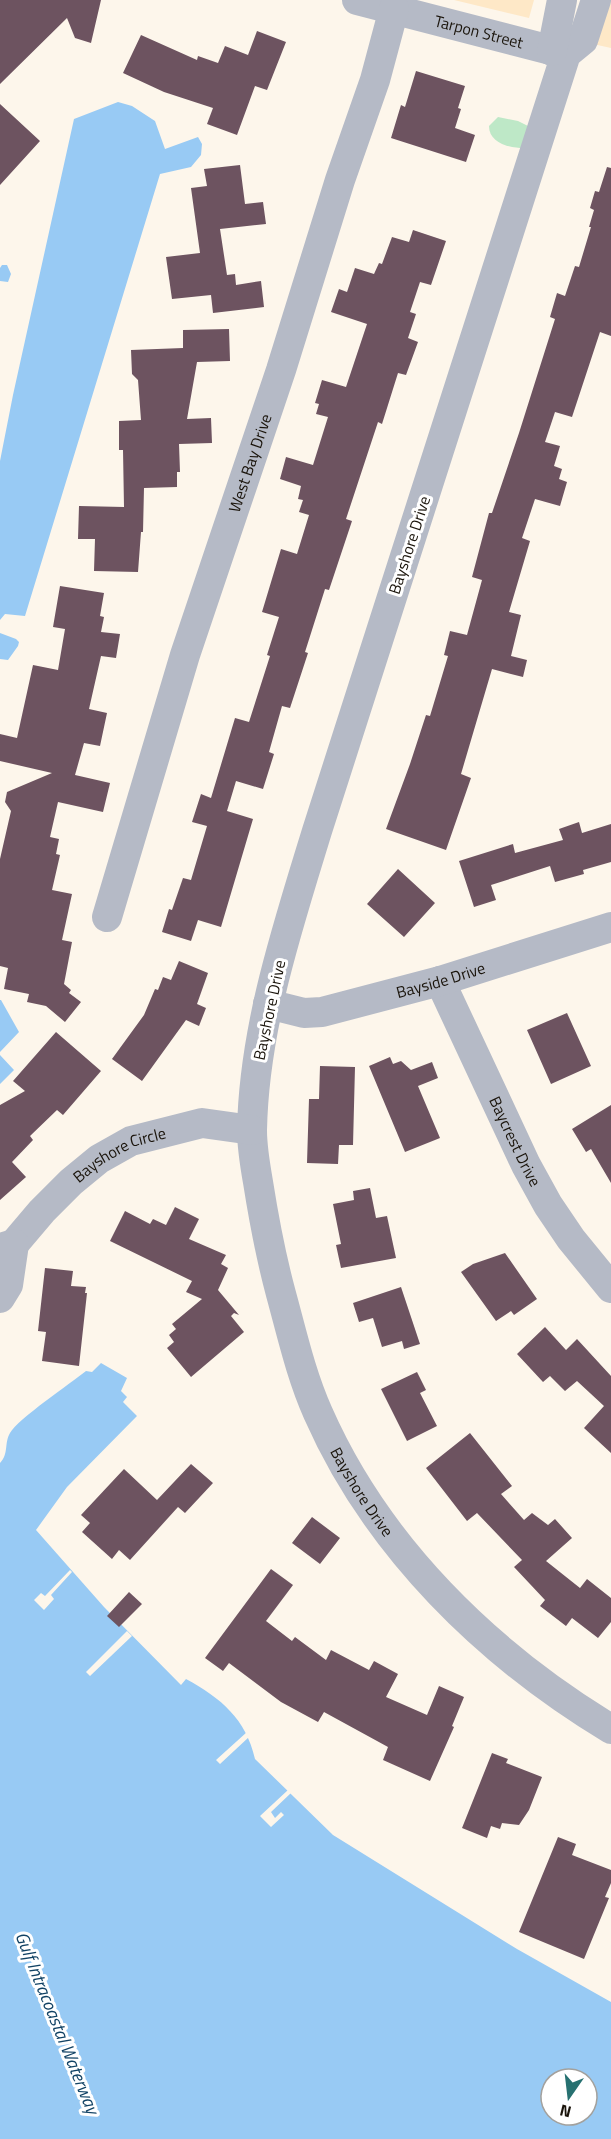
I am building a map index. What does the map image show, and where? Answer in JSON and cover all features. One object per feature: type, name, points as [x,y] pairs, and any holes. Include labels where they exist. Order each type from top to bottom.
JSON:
[{"type":"street","name":"Tarpon Street","points":[[357,0],[559,52]]},
{"type":"street","name":"Bayshore Drive","points":[[562,0],[559,52],[521,198],[290,920],[268,1004],[256,1072],[252,1130],[254,1162],[269,1248],[304,1377],[322,1421],[359,1492],[409,1557],[454,1607],[496,1647],[563,1698],[611,1729]]},
{"type":"street","points":[[559,52],[583,40],[596,0]]},
{"type":"street","name":"West Bay Drive","points":[[107,917],[185,655],[277,381],[340,180],[375,80],[394,9]]},
{"type":"street","name":"Bayside Drive","points":[[268,1004],[304,1012],[322,1012],[440,981],[611,927]]},
{"type":"street","name":"Baycrest Drive","points":[[440,981],[537,1185],[571,1239],[611,1288]]},
{"type":"street","name":"Bayshore Circle","points":[[0,1298],[8,1285],[7,1246],[70,1182],[99,1159],[131,1141],[202,1123],[252,1130]]},
{"type":"shaded area","points":[[454,0],[534,0],[529,18]]},
{"type":"shaded area","points":[[611,0],[611,48],[593,44]]},
{"type":"green space","points":[[498,117],[518,121],[530,127],[524,148],[506,146],[492,137],[489,126]]},
{"type":"water","points":[[118,102],[132,106],[155,121],[165,149],[198,137],[202,144],[201,155],[191,167],[160,174],[25,616],[5,614],[0,620],[0,461],[74,119]]},
{"type":"water","points":[[2,265],[7,265],[11,274],[8,282],[0,281]]},
{"type":"water","points":[[0,633],[19,642],[8,660],[0,659]]},
{"type":"water","points":[[0,1000],[19,1032],[0,1052]]},
{"type":"water","points":[[0,1055],[14,1070],[0,1084]]},
{"type":"water","name":"Gulf Intracoastal Waterway","points":[[101,1363],[127,1378],[121,1391],[127,1397],[123,1402],[137,1416],[67,1487],[36,1530],[104,1607],[181,1685],[186,1679],[221,1702],[230,1711],[245,1732],[255,1759],[333,1835],[517,1949],[611,2002],[611,2139],[0,2139],[0,1463],[5,1456],[8,1437],[15,1427],[86,1371],[92,1372]]},
{"type":"pier","points":[[70,1570],[72,1572],[51,1595],[54,1599],[44,1610],[34,1600],[41,1593],[45,1596]]},
{"type":"pier","points":[[127,1631],[132,1636],[90,1676],[86,1672]]},
{"type":"pier","points":[[247,1732],[249,1737],[220,1764],[216,1760]]},
{"type":"pier","points":[[288,1790],[291,1793],[271,1812],[275,1818],[281,1812],[284,1815],[271,1827],[260,1816]]},
{"type":"building","points":[[0,0],[101,0],[91,43],[75,38],[67,18],[0,84]]},
{"type":"building","points":[[257,31],[286,42],[267,90],[255,86],[237,135],[207,124],[213,108],[164,92],[123,73],[141,35],[197,60],[198,56],[218,63],[225,46],[248,55]]},
{"type":"building","points":[[416,71],[465,86],[455,128],[475,135],[466,162],[391,138],[401,105],[405,107]]},
{"type":"building","points":[[0,104],[40,141],[0,185]]},
{"type":"building","points":[[240,165],[245,204],[263,202],[266,224],[220,229],[227,275],[235,274],[236,285],[261,281],[264,307],[213,313],[211,295],[172,299],[166,257],[200,253],[191,188],[207,186],[204,169]]},
{"type":"building","points":[[607,167],[611,168],[611,336],[600,332],[572,417],[555,412],[545,442],[560,446],[554,466],[562,469],[559,479],[567,482],[560,506],[535,499],[522,538],[530,541],[509,612],[521,615],[511,656],[527,660],[523,677],[492,669],[461,774],[471,778],[446,850],[386,829],[426,715],[430,716],[448,656],[444,655],[450,631],[467,635],[482,580],[472,577],[489,513],[492,513],[555,319],[550,317],[557,293],[565,296],[575,266],[579,267],[591,227],[589,227],[594,210],[590,208],[595,191],[599,192]]},
{"type":"building","points":[[413,230],[446,241],[431,285],[420,282],[410,312],[416,314],[408,338],[418,342],[406,375],[398,373],[382,424],[378,422],[346,519],[352,521],[329,590],[325,589],[290,708],[282,706],[269,752],[274,754],[263,789],[236,781],[227,811],[253,819],[221,927],[198,920],[191,941],[162,932],[169,909],[172,910],[183,878],[191,880],[207,826],[192,822],[201,794],[211,798],[235,718],[249,722],[270,656],[267,655],[279,617],[262,612],[281,549],[297,554],[309,515],[299,512],[303,500],[298,499],[301,486],[280,479],[286,457],[313,465],[328,417],[316,414],[319,404],[315,403],[322,380],[346,387],[367,324],[331,312],[339,289],[347,292],[355,268],[374,274],[379,263],[382,264],[392,237],[409,242]]},
{"type":"building","points":[[229,329],[230,361],[197,362],[187,419],[211,418],[212,443],[179,444],[180,472],[177,472],[177,487],[144,488],[143,532],[141,532],[138,572],[94,571],[95,539],[78,539],[79,506],[124,507],[123,450],[119,450],[119,421],[141,420],[138,380],[132,374],[131,350],[183,348],[183,330]]},
{"type":"building","points":[[60,586],[104,593],[100,616],[104,617],[101,632],[120,634],[116,658],[101,656],[89,709],[107,713],[100,746],[84,743],[75,775],[110,783],[103,812],[58,802],[50,837],[59,839],[56,854],[60,855],[52,890],[72,894],[62,940],[72,942],[64,984],[71,990],[69,993],[81,1002],[65,1022],[46,1006],[27,1002],[29,994],[4,989],[8,968],[0,966],[0,859],[11,811],[5,802],[7,792],[52,773],[0,761],[0,734],[17,738],[33,665],[58,670],[65,629],[53,627]]},
{"type":"building","points":[[579,822],[582,833],[611,824],[611,862],[583,870],[584,874],[555,882],[550,866],[491,885],[496,900],[474,907],[459,861],[513,844],[515,853],[563,840],[559,829]]},
{"type":"building","points":[[398,869],[435,903],[404,937],[367,904]]},
{"type":"building","points":[[179,961],[208,973],[197,1004],[206,1008],[199,1026],[186,1020],[142,1081],[112,1059],[144,1015],[163,977],[171,980]]},
{"type":"building","points":[[567,1013],[591,1066],[551,1084],[527,1030]]},
{"type":"building","points":[[56,1032],[101,1071],[63,1115],[57,1110],[30,1136],[33,1140],[12,1162],[26,1177],[0,1200],[0,1105],[25,1091],[13,1081]]},
{"type":"building","points":[[390,1057],[393,1064],[401,1061],[411,1070],[432,1062],[438,1078],[418,1086],[440,1138],[405,1152],[369,1066]]},
{"type":"building","points":[[320,1066],[355,1067],[353,1145],[339,1145],[338,1164],[307,1163],[309,1099],[319,1099]]},
{"type":"building","points":[[611,1105],[611,1183],[591,1149],[586,1152],[572,1129]]},
{"type":"building","points":[[370,1188],[376,1218],[387,1216],[396,1258],[341,1268],[336,1245],[341,1244],[333,1204],[354,1200],[353,1191]]},
{"type":"building","points":[[175,1207],[199,1219],[189,1239],[226,1255],[221,1264],[228,1268],[218,1290],[239,1315],[234,1313],[231,1316],[244,1332],[191,1377],[167,1348],[174,1342],[169,1335],[176,1329],[172,1324],[202,1299],[186,1292],[192,1281],[110,1241],[125,1211],[150,1224],[153,1219],[166,1225]]},
{"type":"building","points":[[505,1253],[537,1299],[514,1315],[511,1311],[496,1321],[461,1272],[473,1264]]},
{"type":"building","points":[[45,1268],[73,1271],[71,1286],[86,1287],[79,1366],[42,1361],[46,1332],[38,1331]]},
{"type":"building","points":[[401,1287],[420,1344],[404,1349],[402,1341],[382,1347],[373,1318],[359,1322],[353,1303]]},
{"type":"building","points":[[545,1327],[566,1350],[577,1339],[611,1376],[611,1453],[584,1428],[604,1406],[577,1381],[565,1391],[550,1376],[543,1382],[517,1354]]},
{"type":"building","points":[[417,1372],[426,1390],[420,1393],[437,1426],[407,1441],[381,1389]]},
{"type":"building","points":[[470,1433],[512,1486],[501,1494],[524,1520],[532,1513],[548,1525],[555,1519],[572,1538],[546,1561],[580,1588],[587,1579],[611,1598],[611,1622],[598,1638],[572,1618],[566,1626],[540,1606],[545,1600],[514,1567],[522,1560],[477,1513],[467,1521],[426,1468]]},
{"type":"building","points":[[191,1464],[213,1483],[185,1513],[178,1507],[130,1560],[119,1550],[112,1559],[82,1532],[90,1523],[81,1515],[124,1469],[157,1500]]},
{"type":"building","points":[[312,1517],[340,1538],[320,1564],[292,1543]]},
{"type":"building","points":[[271,1569],[293,1585],[266,1621],[292,1641],[295,1637],[326,1660],[331,1650],[369,1670],[374,1661],[398,1674],[386,1697],[427,1715],[439,1686],[464,1697],[452,1726],[454,1727],[430,1781],[383,1760],[388,1747],[324,1712],[318,1722],[281,1702],[229,1663],[223,1671],[205,1658]]},
{"type":"building","points":[[129,1592],[142,1604],[119,1627],[107,1616]]},
{"type":"building","points":[[492,1753],[508,1759],[506,1763],[542,1777],[529,1810],[519,1825],[502,1823],[500,1829],[491,1826],[487,1838],[462,1828]]},
{"type":"building","points":[[558,1837],[576,1844],[572,1855],[611,1870],[611,1883],[605,1897],[609,1898],[584,1959],[519,1932]]}]
